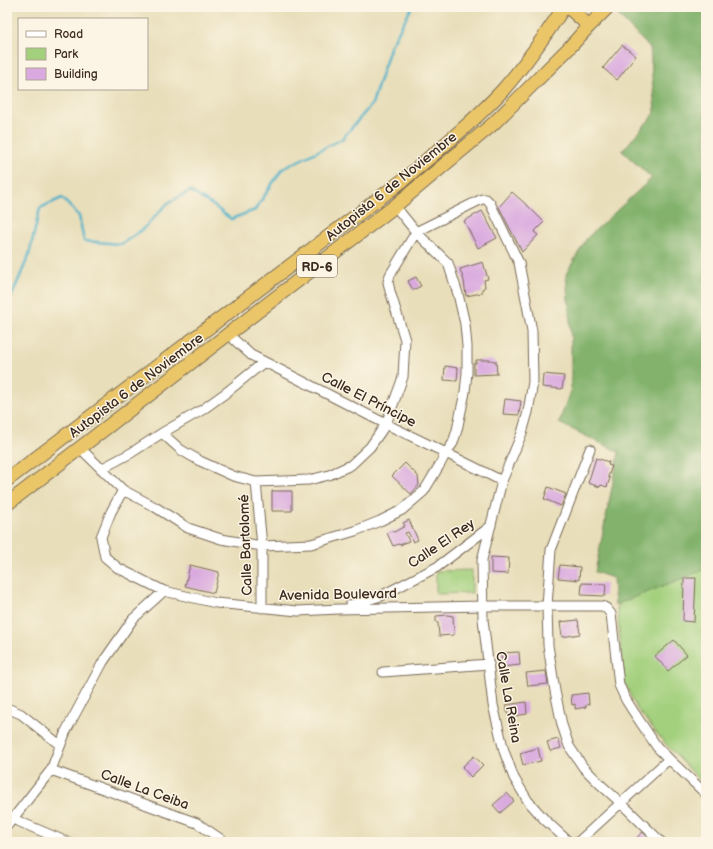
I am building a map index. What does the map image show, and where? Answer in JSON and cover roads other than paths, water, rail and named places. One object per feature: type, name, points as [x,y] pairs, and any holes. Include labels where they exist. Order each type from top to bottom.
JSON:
[{"type":"highway","name":"Autopista 6 de Noviembre","points":[[7,480],[402,181],[448,142],[502,91],[530,56],[564,7]]},
{"type":"highway","points":[[568,7],[589,26]]},
{"type":"highway","name":"Autopista 6 de Noviembre","points":[[7,504],[395,206],[493,124],[608,7]]},
{"type":"street","name":"Calle La Reina","points":[[416,232],[482,199],[486,199],[490,203],[519,263],[532,331],[533,382],[528,412],[522,433],[502,481],[482,560],[483,619],[493,705],[504,751],[514,778],[528,801],[545,820],[569,842]]},
{"type":"street","points":[[80,448],[123,490],[155,507],[188,528],[220,539],[262,546],[311,544],[355,531],[402,510],[424,491],[446,452],[453,443],[465,392],[467,346],[465,324],[458,294],[448,263],[416,232],[395,206]]},
{"type":"street","points":[[162,433],[181,450],[200,461],[233,476],[256,482],[309,480],[329,475],[351,465],[370,447],[386,424],[403,377],[405,340],[388,282],[390,275],[416,232]]},
{"type":"street","name":"Calle El Príncipe","points":[[228,334],[251,355],[264,362],[502,481]]},
{"type":"street","points":[[102,469],[202,410],[264,362]]},
{"type":"street","points":[[590,449],[551,550],[547,606],[548,645],[555,691],[562,725],[569,746],[583,767],[661,842]]},
{"type":"street","name":"Calle Bartolomé","points":[[256,482],[262,546],[262,608]]},
{"type":"street","name":"Avenida Boulevard","points":[[123,490],[111,512],[101,537],[105,556],[118,568],[164,592],[216,603],[298,611],[483,606],[602,606],[611,614],[619,685],[626,700],[657,747],[669,759]]},
{"type":"street","name":"Calle El Rey","points":[[339,609],[381,596],[437,567],[491,526]]},
{"type":"street","points":[[67,842],[10,823],[51,770],[66,731],[103,662],[133,619],[164,592]]},
{"type":"street","points":[[383,672],[489,664]]},
{"type":"street","points":[[7,708],[21,714],[60,745]]},
{"type":"street","points":[[578,842],[669,759],[706,794]]},
{"type":"street","name":"Calle La Ceiba","points":[[51,770],[197,823],[219,840]]},
{"type":"waterway","points":[[7,307],[29,255],[40,208],[62,198],[79,216],[84,241],[121,244],[142,230],[168,203],[190,191],[231,219],[255,210],[282,169],[342,139],[372,104],[391,45],[412,7]]}]
